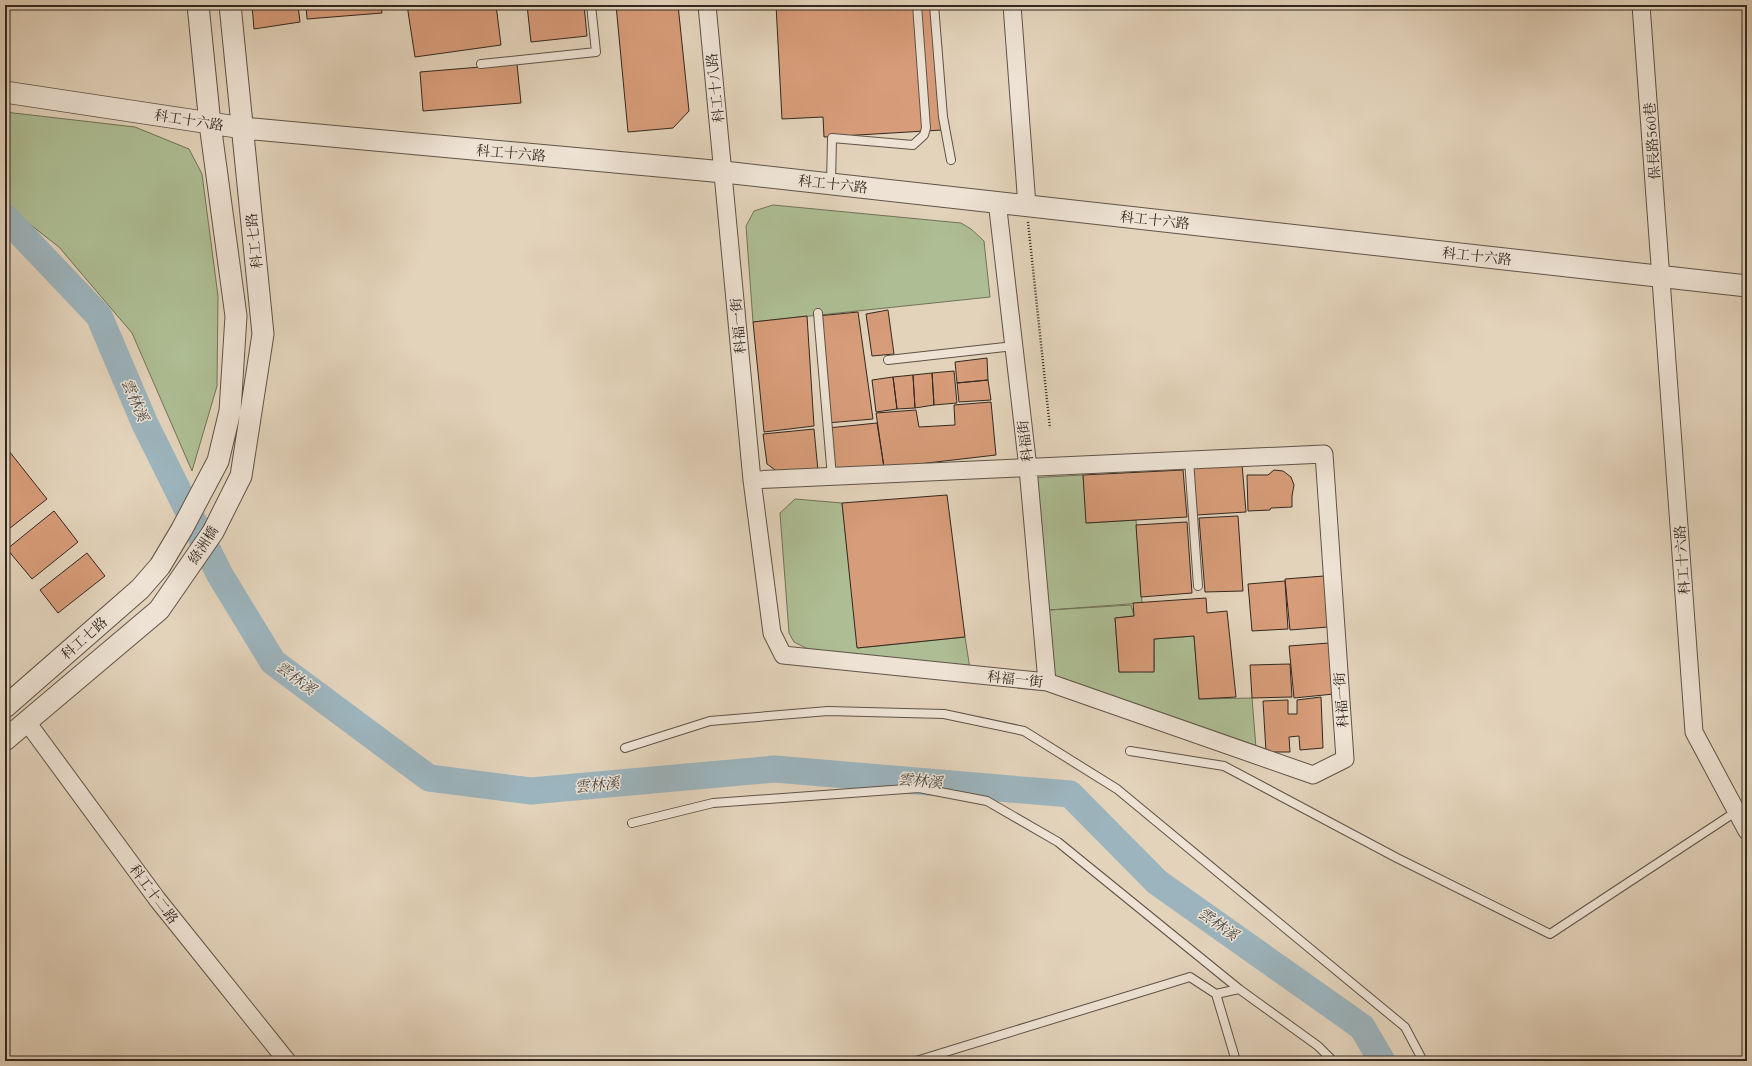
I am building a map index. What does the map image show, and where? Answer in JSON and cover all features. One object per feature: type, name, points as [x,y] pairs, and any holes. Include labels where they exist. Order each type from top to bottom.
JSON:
[{"type":"street","name":"科工七路","points":[[198,5],[210,124],[236,316],[230,411],[218,461]]},
{"type":"street","name":"科工七路","points":[[230,5],[263,334],[241,476]]},
{"type":"street","name":"科工十八路","points":[[707,5],[724,172]]},
{"type":"street","points":[[1012,5],[1027,206]]},
{"type":"street","name":"保長路560巷","points":[[1641,5],[1662,277]]},
{"type":"street","name":"科工十六路","points":[[5,92],[243,128],[831,183],[1747,286]]},
{"type":"street","name":"科福一街","points":[[724,172],[752,480],[772,633],[783,655],[1047,682],[1313,775],[1345,759],[1324,454],[752,480]]},
{"type":"street","name":"科福街","points":[[997,201],[1028,468],[1047,682]]},
{"type":"street","name":"科工十六路","points":[[1662,277],[1694,732],[1747,831]]},
{"type":"street","name":"綠洲橋","points":[[160,566],[182,529],[218,461]]},
{"type":"street","name":"綠洲橋","points":[[159,610],[213,532],[241,476]]},
{"type":"street","name":"科工七路","points":[[7,701],[140,589],[160,566]]},
{"type":"street","name":"科工七路","points":[[5,740],[159,610]]},
{"type":"street","points":[[7,701],[27,722]]},
{"type":"street","name":"科工十二路","points":[[27,722],[157,899],[287,1061]]},
{"type":"lane","points":[[481,64],[596,52],[591,5]]},
{"type":"lane","points":[[831,183],[832,138],[912,145],[924,135],[926,128],[917,5]]},
{"type":"lane","points":[[934,5],[942,117],[951,160]]},
{"type":"lane","points":[[818,313],[832,477]]},
{"type":"lane","points":[[888,360],[1014,346]]},
{"type":"lane","points":[[1189,460],[1198,586]]},
{"type":"lane","points":[[625,748],[710,720],[828,710],[944,714],[1024,732],[1117,788],[1405,1027],[1423,1061]]},
{"type":"lane","points":[[1130,751],[1224,766],[1397,858],[1550,934],[1737,810]]},
{"type":"lane","points":[[632,823],[713,803],[919,788],[987,801],[1058,842],[1239,989],[1318,1046],[1333,1061]]},
{"type":"lane","points":[[916,1061],[1190,977],[1216,994],[1236,1061]]},
{"type":"lane","points":[[1216,994],[1239,989]]},
{"type":"path","points":[[1027,206],[1050,428]]},
{"type":"green space","points":[[5,112],[135,127],[189,149],[202,174],[218,296],[217,386],[192,471],[132,333],[59,247],[5,205]]},
{"type":"green space","points":[[773,205],[961,223],[971,229],[984,241],[990,297],[753,322],[746,226],[754,211]]},
{"type":"green space","points":[[1083,475],[1087,523],[1136,520],[1142,603],[1049,610],[1131,605],[1134,616],[1115,618],[1119,672],[1154,671],[1154,639],[1194,636],[1199,699],[1252,698],[1256,748],[1047,682],[1029,478]]},
{"type":"green space","points":[[795,499],[842,503],[858,648],[965,637],[970,669],[820,655],[794,642],[789,633],[780,513]]},
{"type":"building","points":[[252,5],[298,5],[300,22],[254,29]]},
{"type":"building","points":[[306,5],[381,5],[382,13],[307,19]]},
{"type":"building","points":[[407,5],[496,5],[501,45],[415,57]]},
{"type":"building","points":[[527,5],[584,5],[587,36],[531,42]]},
{"type":"building","points":[[616,5],[678,5],[689,111],[673,128],[628,132]]},
{"type":"building","points":[[740,5],[763,5],[763,7],[740,7]]},
{"type":"building","points":[[776,5],[934,5],[942,130],[824,137],[823,117],[782,119]]},
{"type":"building","points":[[517,64],[521,103],[423,111],[420,72]]},
{"type":"building","points":[[888,310],[894,354],[872,356],[866,314]]},
{"type":"building","points":[[858,312],[873,419],[827,423],[818,316]]},
{"type":"building","points":[[807,316],[814,426],[764,432],[753,322]]},
{"type":"building","points":[[987,358],[988,380],[957,383],[955,362]]},
{"type":"building","points":[[954,371],[957,403],[934,405],[932,373]]},
{"type":"building","points":[[932,373],[934,405],[915,408],[913,375]]},
{"type":"building","points":[[913,375],[915,408],[897,409],[893,377]]},
{"type":"building","points":[[893,377],[897,409],[876,412],[872,380]]},
{"type":"building","points":[[988,380],[991,400],[959,402],[957,383]]},
{"type":"building","points":[[991,402],[996,455],[884,468],[876,413],[916,410],[919,427],[955,425],[954,405]]},
{"type":"building","points":[[877,423],[884,467],[831,472],[828,428]]},
{"type":"building","points":[[814,429],[818,471],[782,475],[767,464],[763,434]]},
{"type":"building","points":[[5,446],[47,499],[5,532]]},
{"type":"building","points":[[1242,464],[1246,512],[1196,515],[1192,466]]},
{"type":"building","points":[[1183,470],[1187,517],[1086,523],[1083,475]]},
{"type":"building","points":[[1274,470],[1283,471],[1291,477],[1294,485],[1292,507],[1248,511],[1247,475],[1268,475]]},
{"type":"building","points":[[947,495],[965,637],[857,648],[842,503]]},
{"type":"building","points":[[54,511],[78,542],[32,579],[7,549]]},
{"type":"building","points":[[1238,516],[1243,591],[1205,592],[1199,518]]},
{"type":"building","points":[[1187,522],[1192,593],[1141,597],[1136,525]]},
{"type":"building","points":[[87,553],[105,576],[58,613],[40,590]]},
{"type":"building","points":[[1324,576],[1328,627],[1290,630],[1285,579]]},
{"type":"building","points":[[1285,581],[1288,629],[1252,631],[1248,584]]},
{"type":"building","points":[[1206,598],[1207,613],[1227,611],[1236,697],[1199,699],[1194,636],[1154,639],[1154,672],[1119,672],[1115,618],[1134,616],[1133,603]]},
{"type":"building","points":[[1329,643],[1334,694],[1294,698],[1289,646]]},
{"type":"building","points":[[1290,664],[1292,697],[1252,698],[1250,665]]},
{"type":"building","points":[[1321,697],[1323,748],[1300,750],[1299,736],[1289,737],[1290,752],[1266,752],[1263,701],[1288,700],[1288,714],[1297,714],[1297,700]]},
{"type":"waterway","name":"雲林溪","points":[[5,217],[99,316],[145,424],[220,575],[273,662],[429,778],[531,791],[775,769],[1070,794],[1157,882],[1362,1027],[1382,1061]]}]
